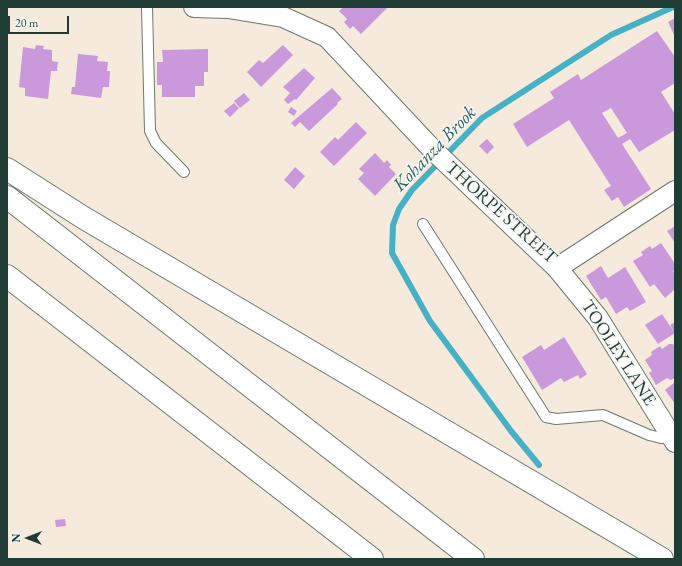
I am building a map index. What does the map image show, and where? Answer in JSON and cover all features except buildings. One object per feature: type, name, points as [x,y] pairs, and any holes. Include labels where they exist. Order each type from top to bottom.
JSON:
[{"type":"highway","points":[[7,169],[84,218],[662,559]]},
{"type":"highway","points":[[7,197],[473,559]]},
{"type":"highway","points":[[7,276],[372,559]]},
{"type":"street","name":"THORPE STREET","points":[[194,7],[228,8],[283,17],[327,37],[453,170],[557,268],[675,191]]},
{"type":"street","name":"TOOLEY LANE","points":[[557,268],[598,318],[674,439]]},
{"type":"lane","points":[[147,7],[150,131],[156,143],[184,172]]},
{"type":"lane","points":[[423,224],[546,417],[556,419],[603,415],[649,436],[674,439]]},
{"type":"waterway","name":"Kohanza Brook","points":[[539,465],[511,431],[430,321],[392,253],[393,225],[399,209],[412,190],[482,118],[611,35],[673,7]]}]
